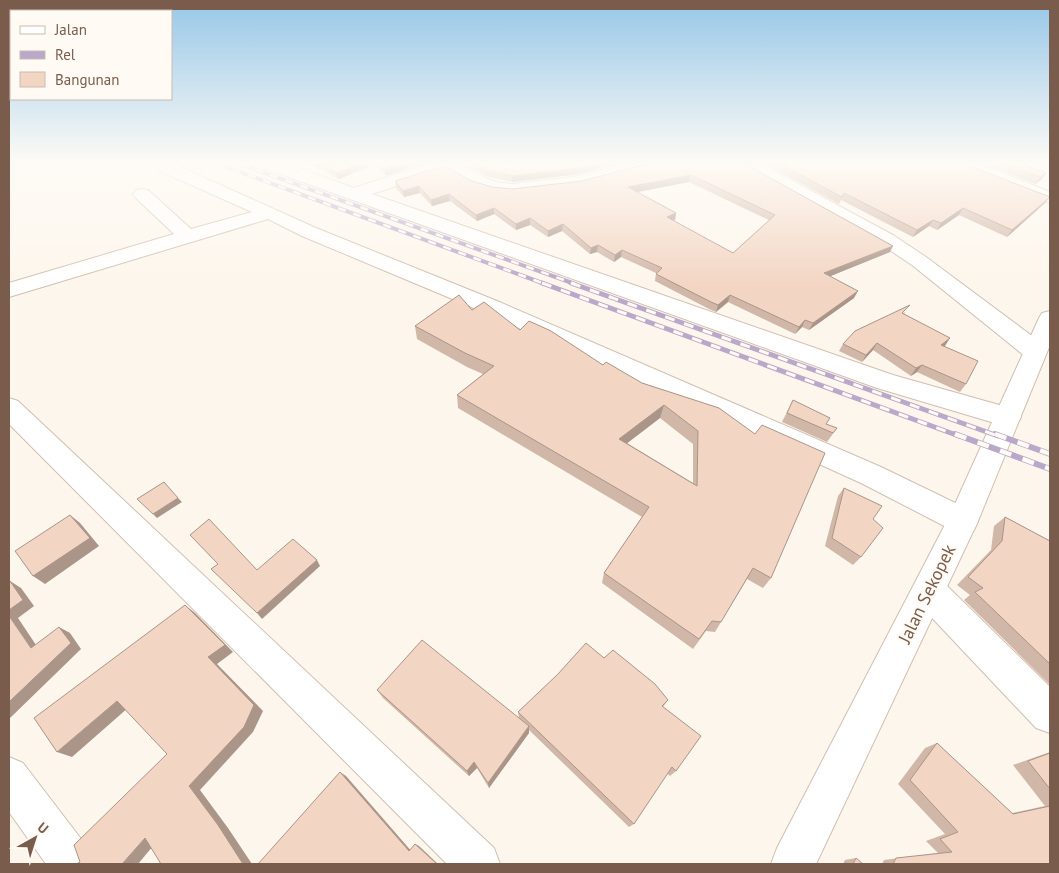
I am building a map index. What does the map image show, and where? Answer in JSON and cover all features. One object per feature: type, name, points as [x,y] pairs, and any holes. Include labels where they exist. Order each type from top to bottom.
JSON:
[{"type":"street","points":[[154,205],[187,236]]},
{"type":"street","points":[[251,205],[309,232],[489,306],[871,475],[963,521]]},
{"type":"street","points":[[383,205],[886,382],[1008,416]]},
{"type":"street","points":[[823,205],[886,239],[919,261],[1035,351]]},
{"type":"street","points":[[9,290],[270,213]]},
{"type":"street","name":"Jalan Sekopek","points":[[793,864],[963,521],[1050,318]]},
{"type":"street","points":[[9,408],[478,864]]},
{"type":"street","points":[[928,591],[1050,714]]},
{"type":"street","points":[[9,776],[72,864]]},
{"type":"building","points":[[463,205],[661,205],[676,213],[667,217],[733,253],[775,215],[753,205],[819,205],[893,246],[824,273],[858,291],[813,323],[805,320],[799,327],[730,295],[718,305],[711,302],[656,274],[662,268],[622,250],[615,255],[598,245],[591,248],[563,224],[548,231],[530,218],[516,224],[494,208],[476,215]]},
{"type":"building","points":[[867,205],[1041,205],[1012,230],[963,208],[941,223],[933,220],[917,230]]},
{"type":"building","points":[[459,295],[472,310],[484,302],[520,330],[529,321],[551,331],[603,365],[606,362],[642,383],[719,408],[755,434],[762,425],[825,453],[771,578],[753,568],[721,622],[712,621],[699,639],[604,573],[649,507],[457,395],[494,366],[465,353],[415,326]],"holes":[[[664,405],[698,431],[697,486],[619,439]]]},
{"type":"building","points":[[910,305],[902,313],[950,338],[941,345],[978,361],[966,384],[922,365],[916,368],[877,343],[866,355],[843,344],[855,331]]},
{"type":"building","points":[[793,400],[830,418],[826,424],[837,428],[833,433],[787,413]]},
{"type":"building","points":[[164,482],[178,498],[153,514],[137,499]]},
{"type":"building","points":[[844,488],[882,506],[873,519],[883,528],[861,557],[832,538]]},
{"type":"building","points":[[70,515],[90,538],[33,576],[15,551]]},
{"type":"building","points":[[1005,517],[1050,541],[1050,664],[975,592],[983,588],[968,577],[1002,541]]},
{"type":"building","points":[[209,519],[257,570],[293,539],[317,560],[257,613],[211,569],[218,564],[190,535]]},
{"type":"building","points":[[9,582],[23,600],[9,610]]},
{"type":"building","points":[[185,605],[225,645],[208,657],[254,705],[244,727],[189,786],[218,825],[243,864],[161,864],[145,838],[122,864],[76,864],[80,862],[74,845],[167,754],[117,701],[57,752],[34,718]]},
{"type":"building","points":[[9,616],[31,648],[59,627],[71,643],[9,702]]},
{"type":"building","points":[[422,640],[529,726],[488,783],[474,762],[467,771],[377,690]]},
{"type":"building","points":[[586,643],[604,658],[613,650],[655,684],[668,700],[662,706],[701,736],[676,771],[672,767],[634,824],[518,712],[558,674]]},
{"type":"building","points":[[937,743],[1013,814],[1050,806],[1050,864],[893,864],[896,858],[952,852],[940,839],[958,832],[910,780]]},
{"type":"building","points":[[1050,753],[1050,789],[1028,761]]},
{"type":"building","points":[[340,772],[409,851],[415,844],[437,864],[258,864]]},
{"type":"building","points":[[856,858],[863,864],[853,864]]},
{"type":"railway","points":[[329,205],[545,284]]},
{"type":"railway","points":[[354,205],[575,284]]},
{"type":"railway","points":[[542,283],[959,436]]},
{"type":"railway","points":[[571,283],[998,436]]},
{"type":"railway","points":[[955,434],[1050,469]]},
{"type":"railway","points":[[995,434],[1050,454]]}]
